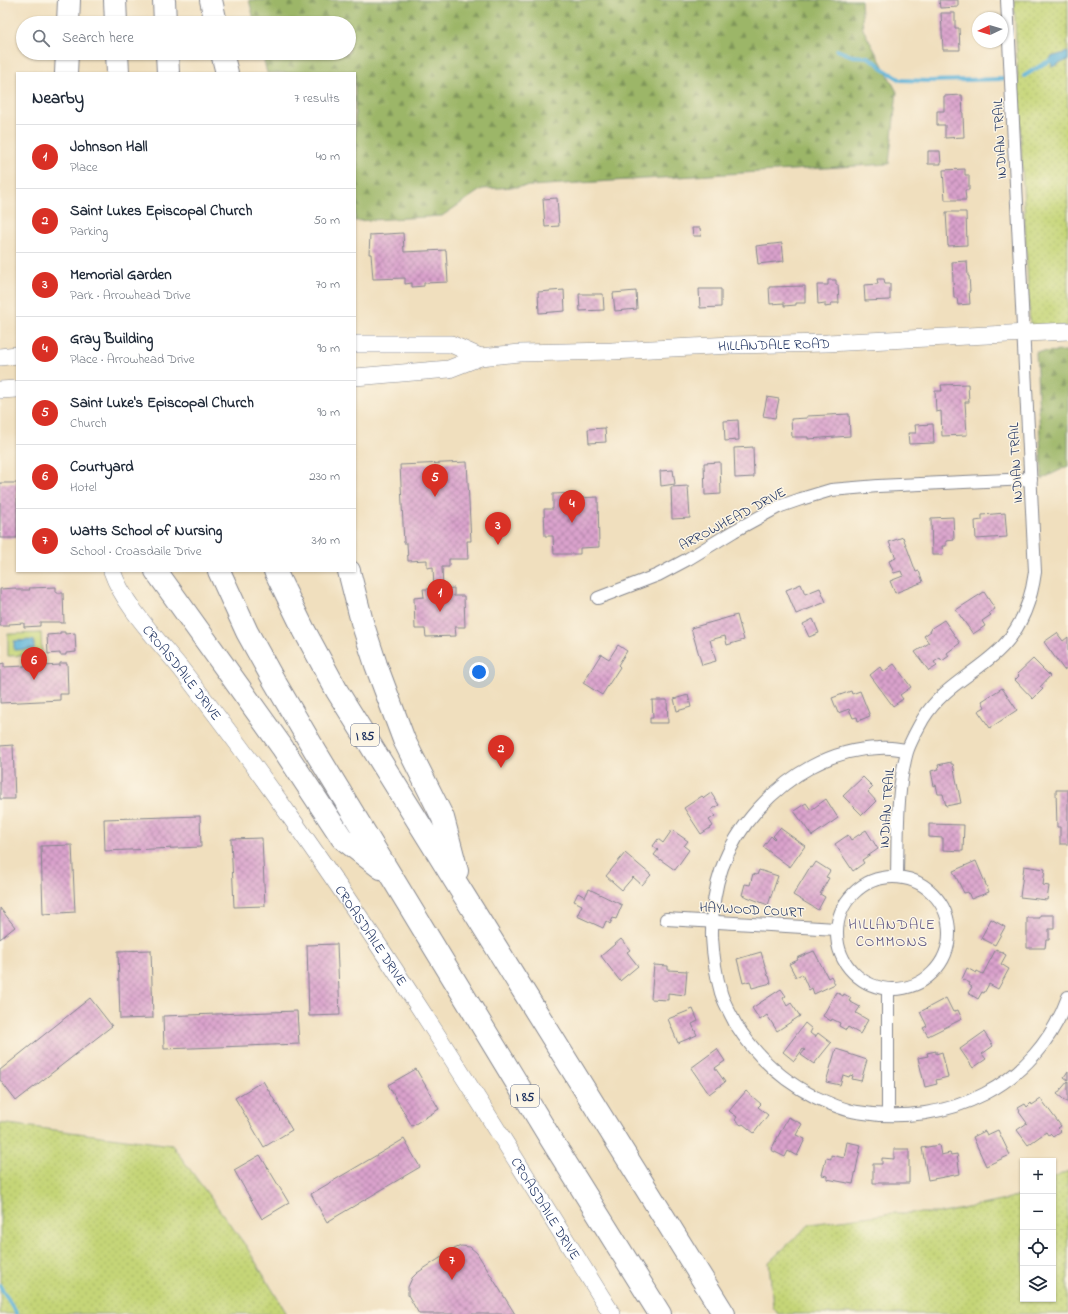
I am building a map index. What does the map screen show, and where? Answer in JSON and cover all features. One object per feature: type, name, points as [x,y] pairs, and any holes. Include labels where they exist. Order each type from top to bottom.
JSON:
[{"type":"highway","points":[[68,16],[69,0]]},
{"type":"highway","points":[[115,0],[116,16]]},
{"type":"highway","points":[[164,0],[165,16]]},
{"type":"highway","points":[[211,0],[214,16]]},
{"type":"highway","points":[[66,72],[67,60]]},
{"type":"highway","points":[[117,60],[118,72]]},
{"type":"highway","points":[[167,60],[168,72]]},
{"type":"highway","points":[[224,60],[227,72]]},
{"type":"highway","points":[[157,572],[278,741],[342,838],[392,876]]},
{"type":"highway","name":"I 85","points":[[219,572],[247,632],[273,679],[570,1170],[660,1314]]},
{"type":"highway","name":"I 85","points":[[275,572],[304,630],[337,691],[724,1314]]},
{"type":"highway","points":[[349,572],[362,622],[392,709],[416,764],[443,818],[463,894]]},
{"type":"street","name":"INDIAN TRAIL","points":[[897,876],[899,802],[907,750],[923,719],[936,702],[949,688],[997,652],[1015,632],[1032,591],[1036,572],[1007,0]]},
{"type":"street","name":"HILLANDALE ROAD","points":[[356,377],[449,369],[480,357],[520,354],[732,345],[827,343],[1068,331]]},
{"type":"street","name":"HILLANDALE ROAD","points":[[356,344],[451,344],[480,357]]},
{"type":"street","points":[[0,357],[16,355]]},
{"type":"street","points":[[0,390],[16,389]]},
{"type":"street","name":"ARROWHEAD DRIVE","points":[[598,598],[658,575],[778,507],[801,498],[830,490],[1031,478]]},
{"type":"street","name":"CROASDAILE DRIVE","points":[[112,572],[119,588],[136,613],[182,670],[275,794],[341,888],[416,1003],[612,1314]]},
{"type":"street","points":[[907,750],[881,747],[865,749],[832,757],[799,773],[769,797],[752,816],[735,840],[724,863],[713,903],[713,949],[716,975],[722,995],[731,1015],[745,1039],[758,1055],[780,1075],[800,1090],[827,1102],[856,1112],[888,1115],[918,1114],[949,1109],[971,1101],[993,1090],[1012,1076],[1033,1056],[1051,1031],[1064,1009],[1068,997]]},
{"type":"street","points":[[884,876],[897,876],[909,878],[931,891],[945,912],[949,937],[947,950],[941,961],[929,976],[913,986],[900,989],[888,989],[876,987],[864,982],[846,965],[840,953],[836,929],[838,916],[844,904],[856,890],[872,880],[884,876]]},
{"type":"street","name":"HAYWOOD COURT","points":[[666,919],[836,929]]},
{"type":"street","points":[[888,989],[888,1115]]},
{"type":"green space","points":[[249,0],[861,0],[863,29],[897,92],[889,164],[482,189],[442,216],[356,221],[356,72],[267,72],[264,60],[356,60],[356,16],[253,16]]},
{"type":"green space","points":[[1014,0],[1068,0],[1068,326],[1030,328]]},
{"type":"green space","points":[[1068,351],[1068,466],[1042,479],[1036,352]]},
{"type":"green space","points":[[41,633],[42,655],[8,656],[8,634]]},
{"type":"green space","points":[[0,1123],[172,1145],[246,1246],[287,1314],[0,1314]]},
{"type":"green space","points":[[1068,1171],[1068,1314],[778,1314],[773,1307],[769,1262],[810,1224],[894,1213],[943,1213],[1010,1199],[1020,1194],[1020,1302],[1056,1302],[1056,1177]]},
{"type":"water","points":[[1068,52],[1068,60],[1052,67],[1051,57]]},
{"type":"water","points":[[34,640],[34,649],[14,650],[14,641]]},
{"type":"building","points":[[939,0],[958,0],[958,7],[940,8]]},
{"type":"building","points":[[941,13],[955,13],[955,28],[959,28],[960,50],[943,50]]},
{"type":"building","points":[[962,95],[964,137],[945,138],[945,125],[937,125],[937,111],[944,111],[944,96]]},
{"type":"building","points":[[928,151],[940,151],[941,164],[928,164]]},
{"type":"building","points":[[965,169],[965,175],[969,175],[969,190],[965,190],[966,200],[945,200],[943,170]]},
{"type":"building","points":[[557,198],[559,226],[545,227],[543,199]]},
{"type":"building","points":[[946,212],[966,212],[967,245],[948,246]]},
{"type":"building","points":[[692,228],[700,228],[701,236],[693,236]]},
{"type":"building","points":[[403,233],[404,252],[446,250],[448,282],[424,283],[424,286],[412,287],[412,283],[405,284],[405,278],[373,279],[371,254],[369,254],[370,235]]},
{"type":"building","points":[[782,243],[784,261],[758,264],[756,246]]},
{"type":"building","points":[[967,261],[970,304],[958,305],[957,298],[954,298],[952,262]]},
{"type":"building","points":[[877,279],[884,279],[885,284],[890,284],[890,300],[865,301],[864,285],[878,284]]},
{"type":"building","points":[[828,280],[836,280],[836,285],[838,285],[839,303],[831,303],[831,306],[825,307],[825,303],[818,304],[817,285],[828,285]]},
{"type":"building","points":[[805,286],[805,303],[796,303],[796,305],[784,306],[784,303],[770,304],[769,287]]},
{"type":"building","points":[[699,289],[721,289],[721,307],[700,308]]},
{"type":"building","points":[[564,290],[565,311],[539,313],[538,292]]},
{"type":"building","points":[[636,291],[637,309],[615,311],[613,293]]},
{"type":"building","points":[[579,294],[603,294],[604,310],[580,311]]},
{"type":"building","points":[[968,384],[969,402],[965,402],[967,435],[942,436],[941,411],[936,412],[935,391],[942,391],[941,385]]},
{"type":"building","points":[[767,397],[779,399],[775,418],[763,416]]},
{"type":"building","points":[[849,414],[850,436],[808,439],[808,437],[792,437],[791,419],[807,418],[807,416]]},
{"type":"building","points":[[738,420],[739,440],[725,441],[724,421]]},
{"type":"building","points":[[933,424],[934,443],[909,444],[908,433],[916,433],[915,425]]},
{"type":"building","points":[[605,428],[606,442],[589,443],[588,429]]},
{"type":"building","points":[[753,447],[754,477],[735,478],[734,448]]},
{"type":"building","points":[[467,462],[471,541],[467,541],[468,559],[449,559],[449,567],[442,567],[443,589],[454,588],[454,596],[464,596],[465,627],[455,627],[456,636],[426,637],[425,629],[415,629],[414,598],[424,597],[423,589],[434,589],[433,567],[427,568],[427,560],[408,561],[407,543],[404,543],[400,465]]},
{"type":"building","points":[[720,462],[721,494],[705,495],[704,463]]},
{"type":"building","points":[[673,470],[675,484],[661,486],[660,471]]},
{"type":"building","points":[[0,483],[16,483],[16,538],[0,538]]},
{"type":"building","points":[[688,486],[690,518],[672,519],[671,487]]},
{"type":"building","points":[[576,493],[576,498],[598,497],[599,547],[580,548],[580,554],[554,554],[553,536],[545,536],[544,509],[553,509],[553,494]]},
{"type":"building","points":[[1005,513],[1007,537],[976,539],[975,521],[982,520],[982,515]]},
{"type":"building","points":[[953,517],[954,540],[946,541],[946,546],[942,546],[943,555],[932,555],[931,518]]},
{"type":"building","points":[[903,537],[916,572],[919,571],[923,582],[895,593],[890,581],[903,576],[901,571],[894,573],[889,561],[896,558],[889,542]]},
{"type":"building","points":[[801,584],[805,594],[820,588],[826,602],[796,614],[786,590]]},
{"type":"building","points":[[56,587],[56,593],[63,593],[64,623],[40,622],[40,626],[24,627],[24,623],[0,626],[0,589],[16,588],[16,590],[30,590],[29,588]]},
{"type":"building","points":[[984,592],[995,609],[989,613],[991,615],[982,621],[985,626],[973,634],[956,610]]},
{"type":"building","points":[[737,615],[744,640],[727,645],[725,636],[710,640],[716,661],[702,665],[691,628]]},
{"type":"building","points":[[813,619],[819,633],[809,637],[803,624]]},
{"type":"building","points":[[944,620],[960,643],[947,653],[949,656],[942,661],[940,658],[934,662],[937,666],[929,671],[915,652],[929,643],[924,636],[931,631],[930,629]]},
{"type":"building","points":[[60,632],[65,632],[65,634],[75,633],[76,652],[66,653],[66,655],[60,655],[60,653],[48,654],[47,635],[60,634]]},
{"type":"building","points":[[1057,633],[1063,641],[1068,637],[1068,667],[1064,670],[1044,642]]},
{"type":"building","points":[[618,645],[627,651],[618,665],[620,667],[602,695],[583,683],[601,654],[609,659]]},
{"type":"building","points":[[1033,659],[1050,676],[1040,687],[1043,689],[1033,699],[1015,680],[1019,676],[1017,674]]},
{"type":"building","points":[[43,662],[43,666],[67,663],[68,694],[60,694],[60,700],[0,703],[0,664],[4,663],[4,667],[25,666],[25,663]]},
{"type":"building","points":[[894,664],[911,687],[900,695],[903,699],[893,706],[870,675],[880,667],[883,672]]},
{"type":"building","points":[[1002,688],[1017,710],[990,728],[978,711],[985,707],[982,701]]},
{"type":"building","points":[[851,691],[852,694],[860,691],[870,716],[858,721],[857,717],[853,718],[849,709],[838,713],[832,698]]},
{"type":"building","points":[[688,695],[691,707],[677,711],[674,699]]},
{"type":"building","points":[[652,700],[667,700],[668,723],[650,723],[650,718],[653,718]]},
{"type":"building","points":[[13,745],[15,799],[0,799],[0,746]]},
{"type":"building","points":[[951,762],[951,764],[953,764],[961,803],[946,806],[943,794],[938,794],[936,785],[934,786],[931,771],[939,769],[938,765]]},
{"type":"building","points":[[863,777],[873,787],[868,792],[876,801],[862,815],[843,796]]},
{"type":"building","points":[[1056,790],[1068,790],[1068,844],[1060,844],[1060,827],[1057,827]]},
{"type":"building","points":[[711,793],[719,805],[711,810],[715,816],[709,820],[713,826],[701,834],[684,808],[702,796],[704,798]]},
{"type":"building","points":[[826,799],[838,818],[812,836],[794,811],[806,803],[811,810]]},
{"type":"building","points":[[200,816],[201,847],[105,851],[104,819]]},
{"type":"building","points":[[929,824],[964,825],[963,851],[943,850],[943,838],[929,837]]},
{"type":"building","points":[[780,828],[805,846],[790,867],[763,847],[771,836],[774,839],[775,838],[773,836]]},
{"type":"building","points":[[672,830],[688,841],[684,846],[689,850],[675,870],[654,855],[658,850],[653,846],[658,839],[663,843]]},
{"type":"building","points":[[866,830],[878,849],[862,860],[864,863],[853,871],[835,844],[848,835],[851,840]]},
{"type":"building","points":[[262,838],[265,906],[234,907],[231,839]]},
{"type":"building","points":[[72,845],[75,912],[43,914],[41,846]]},
{"type":"building","points":[[625,853],[651,875],[642,885],[633,877],[622,890],[606,876]]},
{"type":"building","points":[[976,861],[989,892],[971,899],[968,892],[964,893],[953,871]]},
{"type":"building","points":[[816,862],[830,871],[826,877],[829,878],[820,894],[825,897],[818,910],[793,895],[810,867],[812,868]]},
{"type":"building","points":[[1024,866],[1045,869],[1043,885],[1049,886],[1047,900],[1020,897]]},
{"type":"building","points":[[759,870],[778,876],[768,905],[742,895],[745,884],[750,885],[753,874],[757,875]]},
{"type":"building","points":[[589,889],[622,905],[616,919],[613,918],[610,924],[606,921],[603,928],[577,916],[582,905],[574,901],[578,893],[585,897]]},
{"type":"building","points":[[0,908],[15,927],[0,939]]},
{"type":"building","points":[[1040,915],[1054,915],[1054,929],[1049,929],[1049,940],[1046,940],[1045,948],[1027,948],[1027,918],[1040,918]]},
{"type":"building","points":[[991,919],[1005,927],[995,945],[981,938]]},
{"type":"building","points":[[621,939],[630,950],[627,952],[638,966],[620,981],[601,956]]},
{"type":"building","points":[[337,944],[340,1015],[309,1016],[307,945]]},
{"type":"building","points":[[996,949],[1006,955],[1001,964],[1009,969],[998,989],[989,984],[984,993],[982,992],[978,999],[968,993],[972,987],[969,985],[970,983],[962,979],[967,968],[976,973],[977,971],[983,974]]},
{"type":"building","points":[[151,950],[153,1018],[120,1019],[118,951]]},
{"type":"building","points":[[814,951],[828,978],[831,976],[835,984],[814,994],[812,988],[809,990],[802,974],[796,977],[789,964],[798,960],[797,958]]},
{"type":"building","points":[[761,952],[771,983],[752,988],[750,981],[743,983],[737,959]]},
{"type":"building","points":[[654,965],[668,966],[668,970],[687,971],[685,995],[668,993],[668,1000],[651,999]]},
{"type":"building","points":[[781,989],[786,996],[783,998],[787,1006],[791,1003],[800,1016],[777,1031],[767,1015],[760,1020],[752,1008]]},
{"type":"building","points":[[836,992],[851,998],[849,1001],[860,1007],[856,1013],[868,1020],[860,1034],[848,1027],[846,1030],[839,1026],[840,1023],[832,1019],[831,1021],[823,1016]]},
{"type":"building","points":[[90,998],[112,1026],[16,1101],[0,1080],[0,1070]]},
{"type":"building","points":[[946,998],[953,1012],[958,1010],[962,1019],[928,1036],[923,1028],[927,1026],[920,1012]]},
{"type":"building","points":[[693,1009],[698,1021],[692,1024],[697,1035],[678,1043],[668,1019]]},
{"type":"building","points":[[297,1011],[299,1044],[164,1049],[163,1016]]},
{"type":"building","points":[[805,1023],[812,1029],[810,1033],[815,1037],[818,1033],[831,1043],[814,1064],[801,1055],[805,1050],[803,1049],[794,1061],[783,1052]]},
{"type":"building","points":[[984,1032],[993,1046],[982,1054],[986,1059],[973,1068],[960,1049]]},
{"type":"building","points":[[717,1049],[725,1061],[715,1068],[725,1082],[709,1094],[691,1068]]},
{"type":"building","points":[[836,1049],[867,1060],[861,1081],[852,1079],[853,1076],[850,1075],[849,1077],[843,1075],[840,1085],[826,1082]]},
{"type":"building","points":[[936,1051],[936,1054],[942,1052],[948,1077],[936,1080],[937,1084],[925,1087],[918,1058],[928,1056],[927,1053]]},
{"type":"building","points":[[416,1069],[439,1109],[412,1126],[388,1085]]},
{"type":"building","points":[[1068,1071],[1068,1080],[1064,1077]]},
{"type":"building","points":[[263,1081],[292,1130],[264,1147],[235,1098]]},
{"type":"building","points":[[1068,1081],[1068,1103],[1057,1094]]},
{"type":"building","points":[[746,1091],[761,1104],[758,1107],[768,1115],[754,1133],[743,1124],[741,1125],[735,1120],[737,1117],[729,1111]]},
{"type":"building","points":[[1041,1099],[1061,1126],[1058,1128],[1061,1131],[1053,1137],[1050,1134],[1048,1135],[1046,1132],[1028,1145],[1017,1130],[1027,1123],[1019,1112],[1020,1111],[1018,1108],[1025,1104],[1027,1107],[1031,1103],[1032,1105]]},
{"type":"building","points":[[788,1117],[802,1124],[796,1135],[805,1139],[797,1156],[788,1151],[785,1157],[771,1150]]},
{"type":"building","points":[[998,1130],[1010,1155],[986,1166],[973,1137],[985,1131],[987,1135]]},
{"type":"building","points":[[404,1139],[420,1167],[327,1222],[311,1194]]},
{"type":"building","points":[[847,1142],[861,1145],[853,1184],[827,1179],[827,1176],[822,1175],[826,1158],[831,1159],[831,1155],[844,1158]]},
{"type":"building","points":[[939,1145],[941,1155],[950,1153],[951,1155],[957,1154],[960,1174],[928,1180],[922,1148]]},
{"type":"building","points":[[894,1149],[909,1149],[909,1183],[873,1183],[873,1164],[882,1164],[882,1158],[894,1159]]},
{"type":"building","points":[[260,1155],[289,1203],[262,1219],[234,1170]]},
{"type":"building","points":[[461,1246],[470,1247],[477,1253],[515,1314],[419,1314],[408,1295],[408,1287],[412,1278],[417,1273]]},
{"type":"waterway","points":[[837,50],[852,56],[868,57],[883,69],[901,80],[929,81],[1003,79]]},
{"type":"waterway","points":[[1024,76],[1045,63],[1056,59]]},
{"type":"waterway","points":[[0,1286],[17,1314]]},
{"type":"place","name":"Saint Luke's Episcopal Church","points":[[435,497]]},
{"type":"place","name":"Gray Building","points":[[572,523]]},
{"type":"place","name":"Memorial Garden","points":[[498,545]]},
{"type":"place","name":"Johnson Hall","points":[[440,612]]},
{"type":"place","name":"Courtyard","points":[[34,680]]},
{"type":"place","name":"Saint Lukes Episcopal Church","points":[[501,768]]},
{"type":"place","name":"Watts School of Nursing","points":[[452,1280]]},
{"type":"district","name":"HILLANDALE COMMONS","points":[[892,932]]}]
